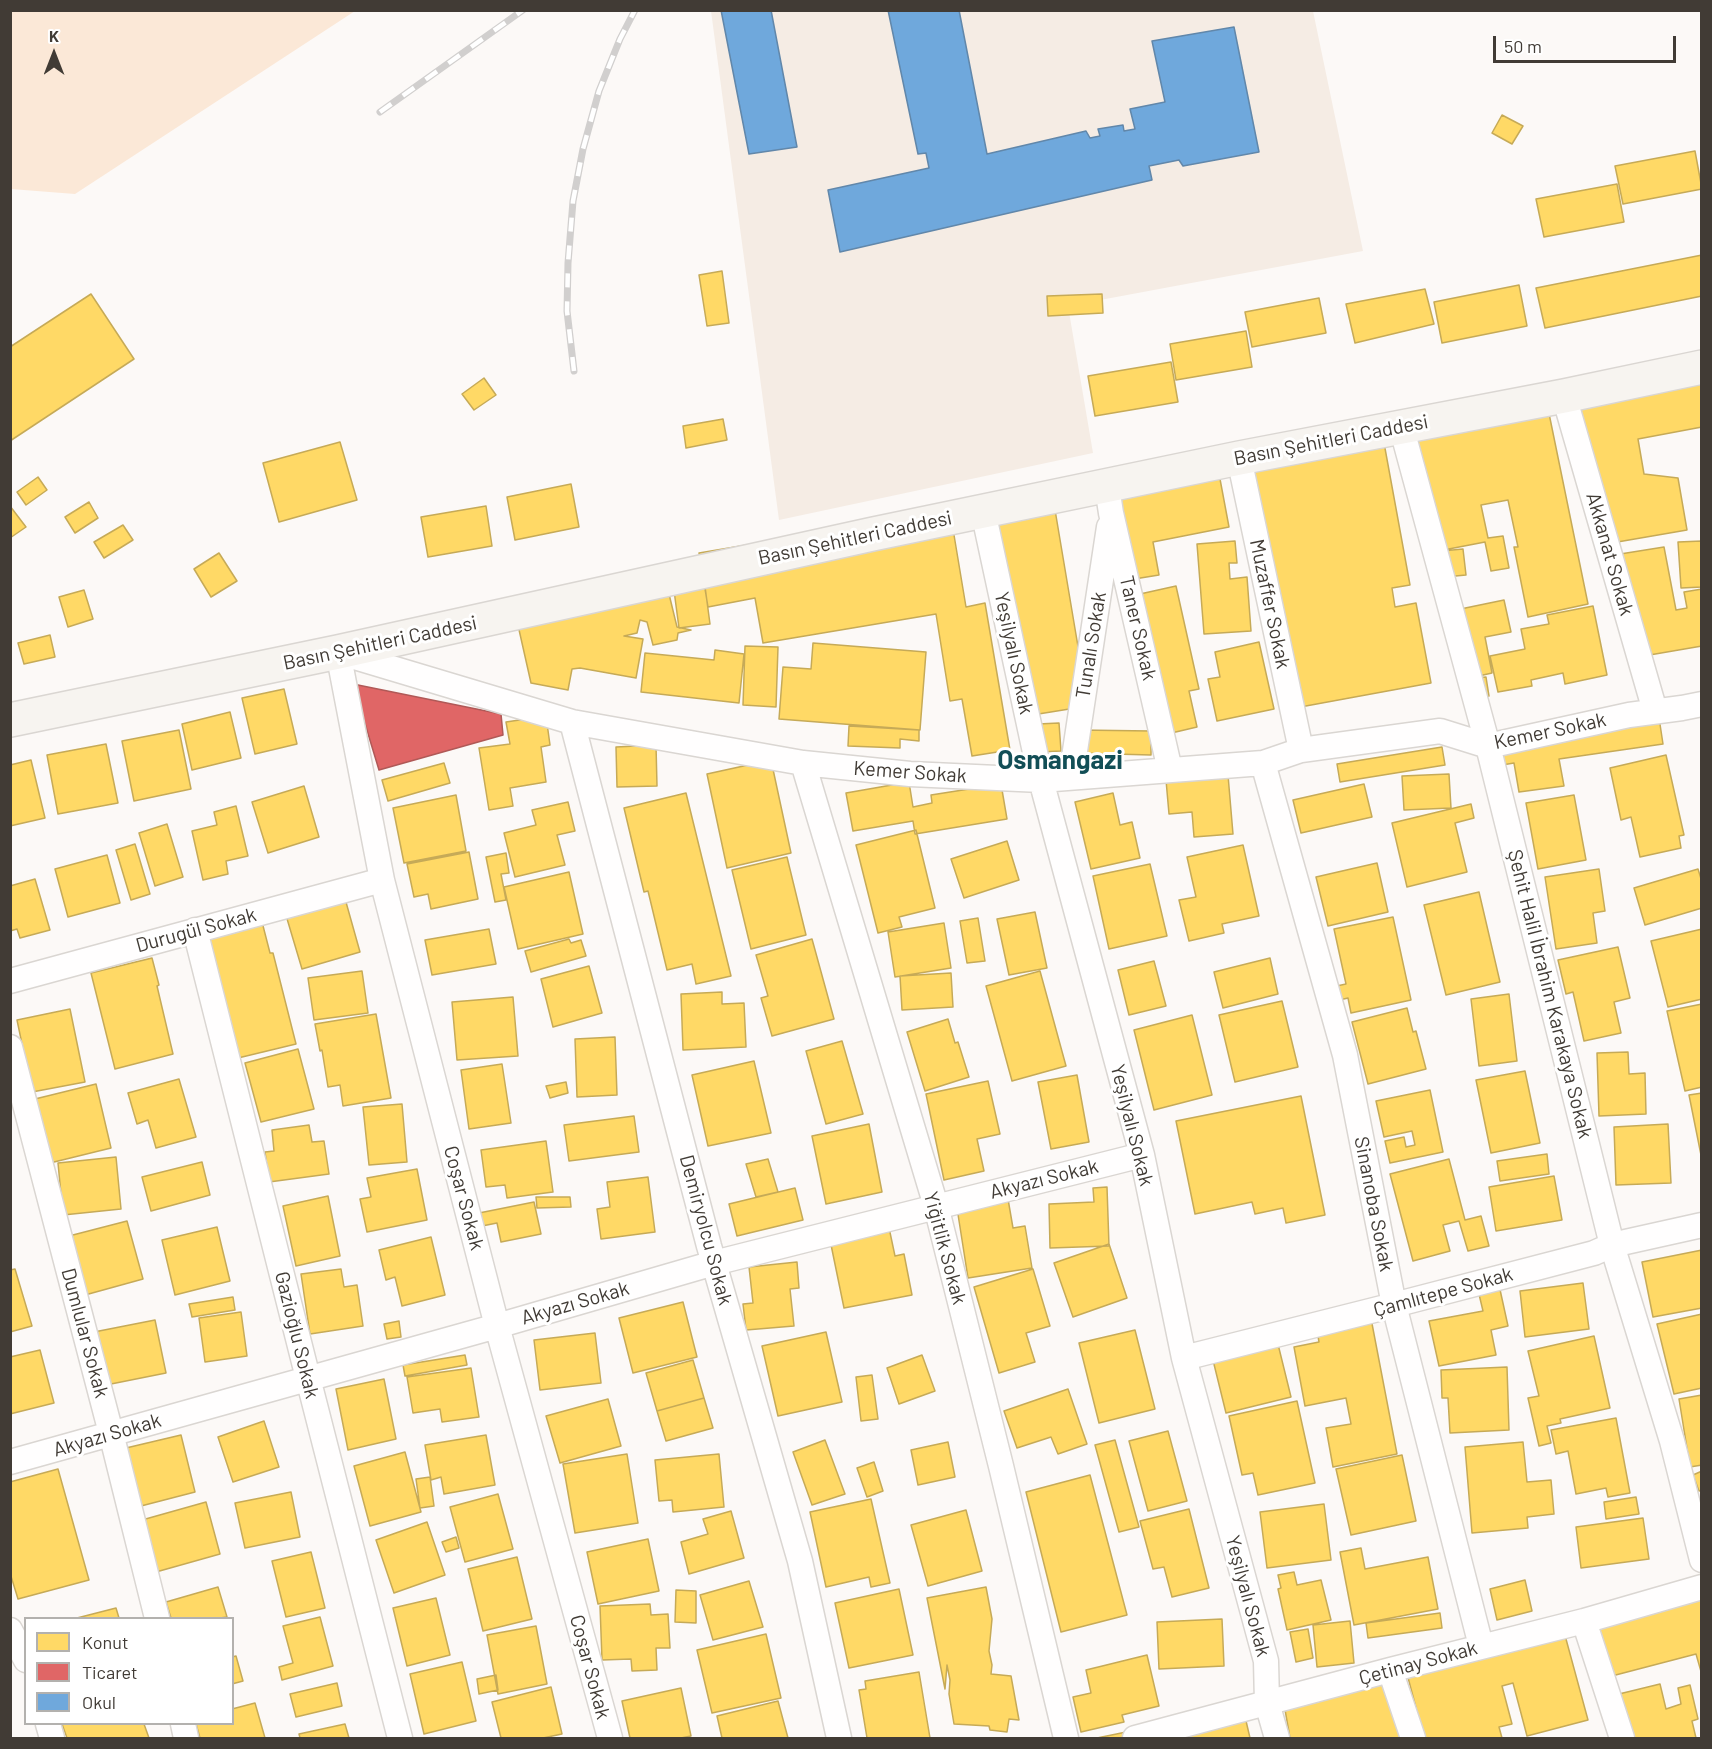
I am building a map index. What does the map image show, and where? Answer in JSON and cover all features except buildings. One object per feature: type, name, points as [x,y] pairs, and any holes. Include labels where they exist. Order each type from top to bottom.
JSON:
[{"type":"main road","name":"Basın Şehitleri Caddesi","points":[[10,720],[338,652],[983,511],[1109,500],[1239,458],[1564,396],[1701,367]]},
{"type":"street","name":"Akkanat Sokak","points":[[1564,396],[1655,711]]},
{"type":"street","name":"Şehit Halil İbrahim Karakaya Sokak","points":[[1401,426],[1488,746],[1612,1245],[1672,1441],[1701,1560]]},
{"type":"street","name":"Muzaffer Sokak","points":[[1239,458],[1301,750]]},
{"type":"street","name":"Taner Sokak","points":[[1109,500],[1170,770]]},
{"type":"street","name":"Tunalı Sokak","points":[[1071,777],[1109,500]]},
{"type":"street","name":"Yeşilyalı Sokak","points":[[983,511],[1041,780],[1142,1155],[1184,1358],[1266,1661],[1267,1703],[1277,1738]]},
{"type":"street","name":"Kemer Sokak","points":[[338,652],[572,722],[803,763],[910,774],[1041,780],[1263,763],[1301,750],[1440,731],[1488,746],[1629,715],[1701,705]]},
{"type":"street","name":"Coşar Sokak","points":[[338,652],[382,880],[497,1326],[610,1738]]},
{"type":"street","name":"Demiryolcu Sokak","points":[[572,722],[714,1263],[800,1561],[839,1738]]},
{"type":"street","name":"Yiğitlik Sokak","points":[[803,763],[936,1206],[1066,1738]]},
{"type":"street","name":"Sinanoba Sokak","points":[[1263,763],[1345,1055],[1394,1305],[1481,1647]]},
{"type":"street","name":"Durugül Sokak","points":[[10,981],[382,880]]},
{"type":"street","name":"Gazioğlu Sokak","points":[[195,930],[400,1738]]},
{"type":"street","name":"Dumlular Sokak","points":[[10,1047],[157,1617]]},
{"type":"street","name":"Akyazı Sokak","points":[[10,1462],[714,1263],[1142,1155]]},
{"type":"street","name":"Çamlıtepe Sokak","points":[[1184,1358],[1394,1305],[1594,1252],[1612,1245],[1701,1225]]},
{"type":"street","name":"Çetinay Sokak","points":[[1135,1738],[1584,1621],[1701,1587]]},
{"type":"street","points":[[1584,1621],[1622,1738]]},
{"type":"street","points":[[10,1630],[24,1656]]},
{"type":"street","points":[[1390,1670],[1413,1738]]},
{"type":"shaded area","points":[[10,11],[355,11],[75,194],[11,189]]},
{"type":"shaded area","points":[[711,11],[1313,11],[1363,251],[1068,306],[1093,453],[779,520]]},
{"type":"railway","points":[[380,112],[523,10]]},
{"type":"railway","points":[[574,371],[567,311],[573,201],[583,149],[599,91],[620,39],[635,10]]},
{"type":"district","name":"Osmangazi","points":[[1060,760]]}]
